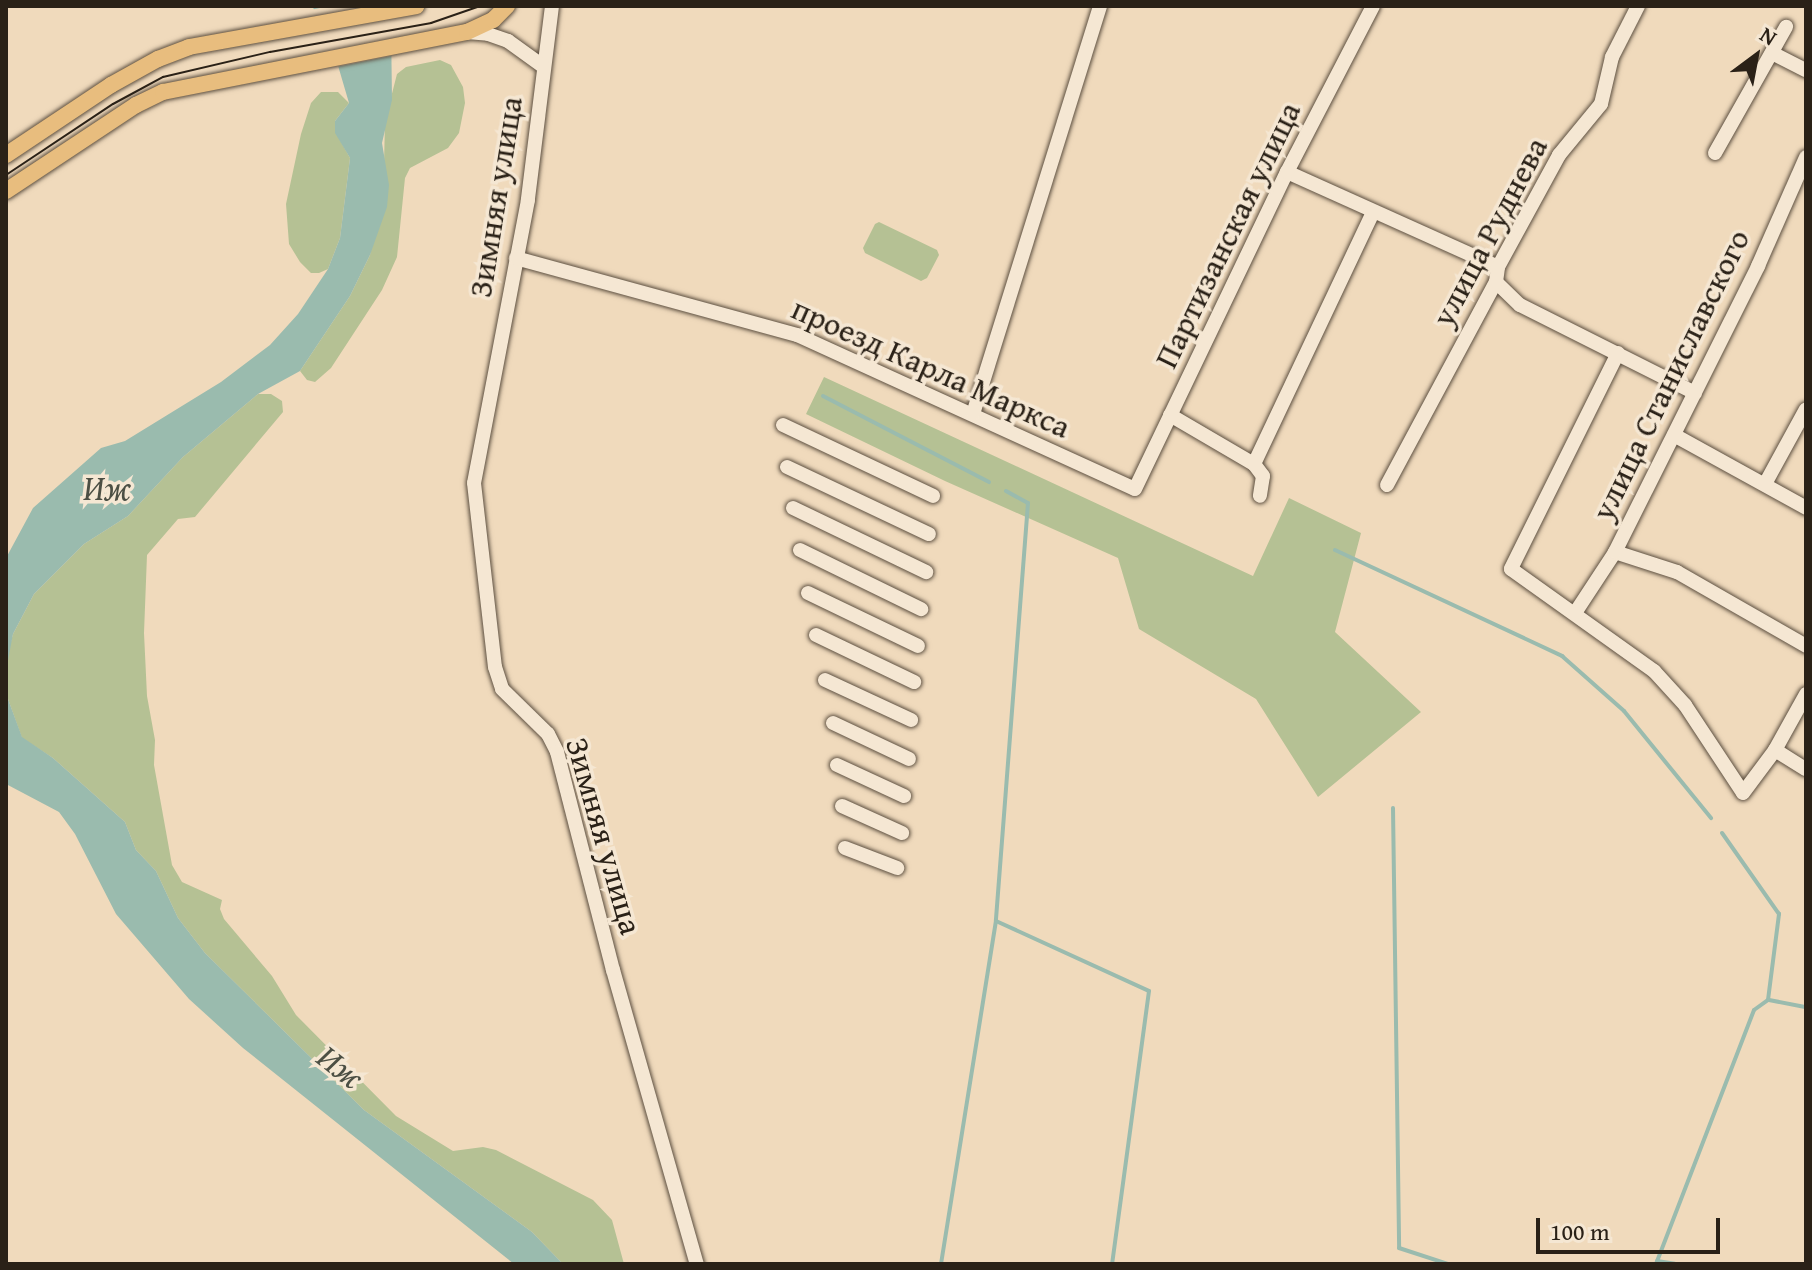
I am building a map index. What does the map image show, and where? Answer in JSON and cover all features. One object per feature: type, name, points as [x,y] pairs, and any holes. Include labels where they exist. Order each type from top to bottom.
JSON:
[{"type":"main road","points":[[6,155],[111,85],[158,59],[189,47],[416,6]]},
{"type":"main road","points":[[6,191],[136,105],[163,92],[467,32],[493,20],[507,6]]},
{"type":"street","name":"Зимняя улица","points":[[552,6],[528,200],[474,483],[495,667],[502,689],[548,734],[557,752],[613,970],[697,1264]]},
{"type":"street","points":[[973,414],[1100,6]]},
{"type":"street","name":"Партизанская улица","points":[[1135,489],[1287,172],[1373,6]]},
{"type":"street","name":"улица Руднева","points":[[1387,485],[1559,155],[1601,104],[1612,57],[1638,6]]},
{"type":"street","points":[[1715,153],[1786,27]]},
{"type":"street","points":[[467,32],[488,34],[508,41],[544,67]]},
{"type":"street","points":[[1772,53],[1806,70]]},
{"type":"street","name":"улица Станиславского","points":[[1575,613],[1615,552],[1758,266],[1806,157]]},
{"type":"street","points":[[1287,172],[1497,275],[1520,305],[1695,393]]},
{"type":"street","points":[[1254,464],[1373,212]]},
{"type":"street","name":"проезд Карла Маркса","points":[[516,258],[797,335],[1135,489]]},
{"type":"street","points":[[1618,353],[1511,569],[1641,659],[1685,705],[1743,793],[1775,750],[1806,694]]},
{"type":"street","points":[[1765,484],[1806,409]]},
{"type":"street","points":[[1170,415],[1254,464],[1263,476],[1260,496]]},
{"type":"street","points":[[783,425],[933,496]]},
{"type":"street","points":[[1674,435],[1806,508]]},
{"type":"street","points":[[787,467],[929,534]]},
{"type":"street","points":[[793,508],[926,572]]},
{"type":"street","points":[[800,550],[921,609]]},
{"type":"street","points":[[1615,552],[1677,572],[1806,646]]},
{"type":"street","points":[[808,593],[918,646]]},
{"type":"street","points":[[816,635],[914,682]]},
{"type":"street","points":[[825,680],[911,720]]},
{"type":"street","points":[[833,723],[909,759]]},
{"type":"street","points":[[1775,750],[1806,769]]},
{"type":"street","points":[[837,765],[904,796]]},
{"type":"street","points":[[842,806],[902,833]]},
{"type":"street","points":[[845,848],[897,868]]},
{"type":"green space","points":[[440,60],[451,65],[463,87],[465,103],[459,133],[448,148],[410,168],[405,178],[397,257],[382,290],[331,368],[315,382],[307,380],[300,371],[350,296],[370,255],[384,164],[385,121],[397,74],[406,67]]},
{"type":"green space","points":[[321,92],[338,92],[349,103],[335,121],[336,133],[350,158],[340,238],[328,269],[311,273],[289,244],[286,204],[301,134],[311,103]]},
{"type":"green space","points":[[879,222],[937,250],[939,255],[927,278],[921,281],[865,253],[863,248]]},
{"type":"green space","points":[[824,377],[1253,576],[1289,498],[1361,533],[1335,632],[1421,712],[1318,797],[1256,699],[1139,629],[1118,558],[945,481],[806,414]]},
{"type":"green space","points":[[258,394],[271,394],[282,401],[283,412],[195,517],[178,519],[147,555],[144,633],[147,696],[155,740],[154,765],[172,865],[182,882],[222,900],[220,909],[224,919],[272,976],[296,1015],[396,1116],[453,1151],[483,1147],[496,1150],[593,1200],[612,1220],[624,1264],[563,1264],[532,1232],[364,1110],[205,953],[178,918],[156,871],[136,850],[125,822],[53,758],[22,738],[8,699],[7,657],[13,634],[34,594],[84,544],[128,516],[183,457]]},
{"type":"water","name":"Иж","points":[[312,6],[381,6],[391,24],[392,100],[382,143],[389,185],[387,207],[370,255],[350,296],[300,371],[258,394],[183,457],[128,516],[84,544],[34,594],[13,634],[6,671],[6,558],[33,508],[101,448],[125,441],[221,382],[270,345],[298,314],[328,269],[340,238],[350,158],[335,133],[335,121],[349,103],[329,35]]},
{"type":"water","name":"Иж","points":[[6,682],[8,699],[22,737],[53,758],[125,822],[136,850],[156,871],[178,918],[205,953],[364,1110],[532,1232],[563,1264],[514,1264],[243,1048],[189,999],[116,914],[75,834],[59,812],[6,784]]},
{"type":"pier","points":[[330,6],[386,6],[395,23],[396,55],[336,67],[310,10]]},
{"type":"waterway","points":[[823,396],[989,482]]},
{"type":"waterway","points":[[1006,491],[1028,503],[996,921],[1149,991],[1112,1264]]},
{"type":"waterway","points":[[1335,550],[1562,656],[1624,711],[1711,818]]},
{"type":"waterway","points":[[1393,808],[1399,1248],[1448,1264]]},
{"type":"waterway","points":[[1656,1264],[1754,1010],[1768,1000],[1779,914],[1722,833]]},
{"type":"waterway","points":[[941,1264],[996,921]]},
{"type":"waterway","points":[[1769,1000],[1806,1007]]},
{"type":"waterway","points":[[1657,1261],[1675,1264]]},
{"type":"tram line","points":[[6,175],[113,104],[163,77],[270,52],[431,23],[480,6]]}]
